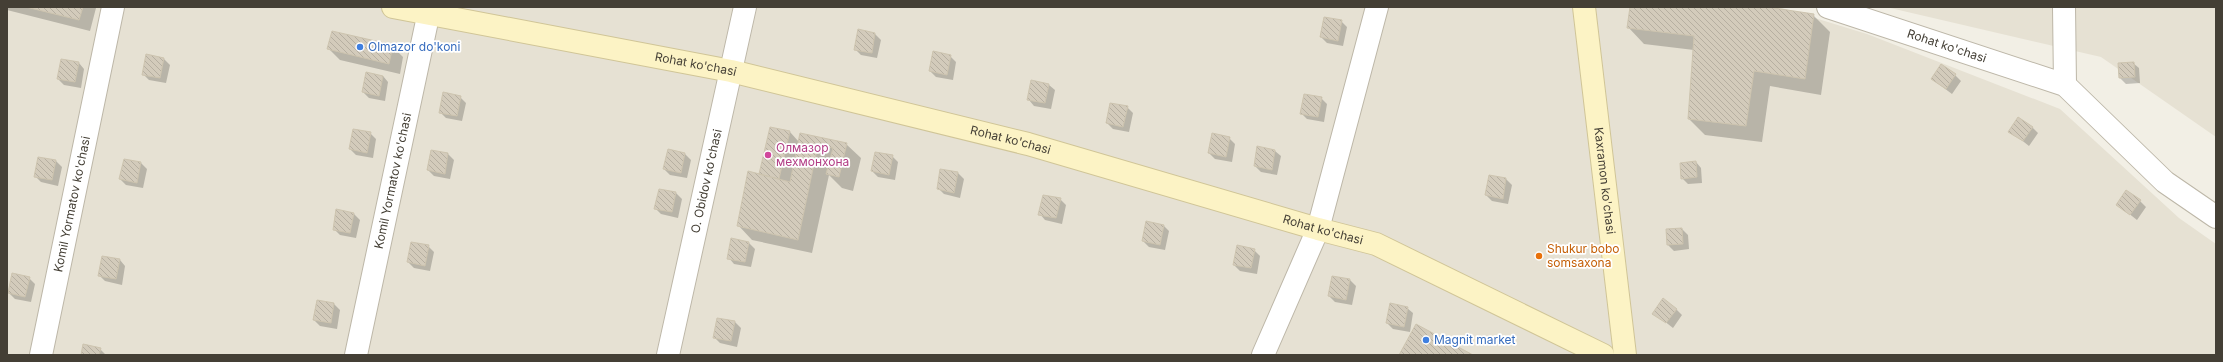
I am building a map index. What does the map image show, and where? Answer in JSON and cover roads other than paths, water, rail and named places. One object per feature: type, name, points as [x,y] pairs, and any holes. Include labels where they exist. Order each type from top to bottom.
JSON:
[{"type":"street","name":"Komil Yormatov ko'chasi","points":[[41,355],[113,7]]},
{"type":"street","name":"Rohat ko'chasi","points":[[393,7],[429,11],[731,71],[1028,144],[1318,229],[1376,244],[1603,355]]},
{"type":"street","name":"O. Obidov ko'chasi","points":[[668,355],[745,7]]},
{"type":"street","points":[[1263,355],[1318,229],[1377,7]]},
{"type":"street","name":"Kaxramon ko'chasi","points":[[1584,7],[1626,355]]},
{"type":"street","name":"Rohat ko'chasi","points":[[1828,7],[2064,85],[2165,182],[2216,217]]},
{"type":"street","points":[[2064,7],[2064,85]]},
{"type":"street","name":"Komil Yormatov ko'chasi","points":[[356,355],[429,11]]},
{"type":"place","name":"Olmazor do'koni","points":[[360,47]]},
{"type":"place","name":"Олмазор мехмонхона","points":[[768,155]]},
{"type":"place","name":"Shukur bobo somsaxona","points":[[1539,256]]},
{"type":"place","name":"Magnit market","points":[[1426,340]]}]
